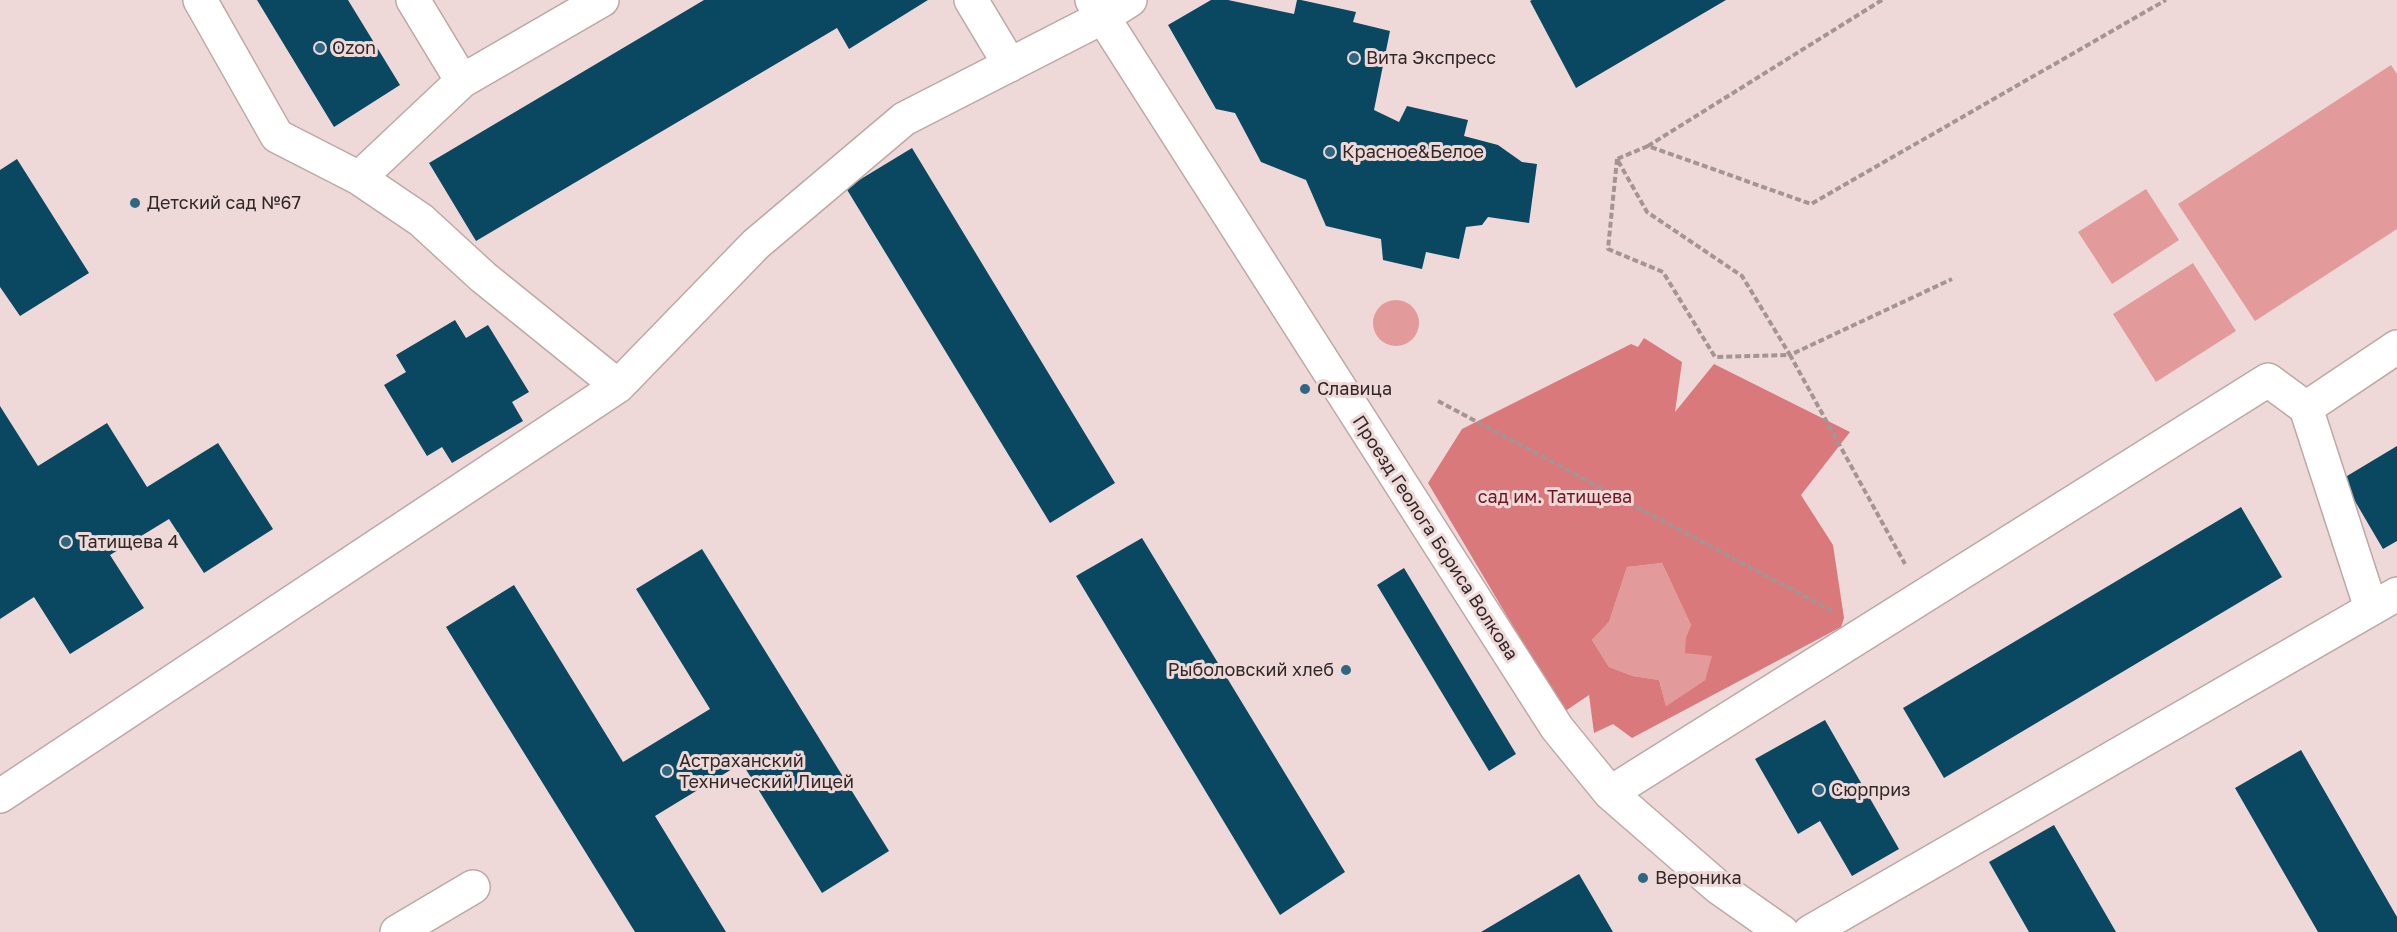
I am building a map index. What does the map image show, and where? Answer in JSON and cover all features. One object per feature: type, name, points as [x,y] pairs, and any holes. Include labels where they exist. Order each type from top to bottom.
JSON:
[{"type":"street","points":[[200,0],[277,136],[360,178],[421,220],[483,277],[618,386]]},
{"type":"street","points":[[413,0],[462,81]]},
{"type":"street","points":[[360,178],[462,81],[602,0]]},
{"type":"street","points":[[971,0],[1010,65]]},
{"type":"street","points":[[0,796],[618,386],[756,244],[904,119],[1010,65],[1097,9],[1130,0]]},
{"type":"street","name":"Проезд Геолога Бориса Волкова","points":[[1097,9],[1557,728],[1610,793],[1718,887],[1782,932]]},
{"type":"street","points":[[2306,408],[2397,347]]},
{"type":"street","points":[[1610,793],[2268,380],[2306,408],[2384,601],[1810,932]]},
{"type":"street","points":[[397,932],[473,887]]},
{"type":"path","points":[[1617,159],[1648,146],[1882,0]]},
{"type":"path","points":[[1648,146],[1811,204],[2166,0]]},
{"type":"path","points":[[1617,159],[1647,212],[1742,276],[1790,355],[1908,569]]},
{"type":"path","points":[[1617,159],[1608,249],[1663,272],[1716,357],[1790,355],[1952,279]]},
{"type":"path","points":[[1438,401],[1834,612]]},
{"type":"shaded area","points":[[2391,65],[2397,74],[2397,229],[2255,321],[2178,204]]},
{"type":"shaded area","points":[[2146,189],[2179,240],[2112,284],[2078,232]]},
{"type":"shaded area","points":[[2193,263],[2236,331],[2156,382],[2113,314]]},
{"type":"shaded area","points":[[1396,300],[1412,307],[1419,323],[1412,339],[1396,346],[1380,339],[1373,323],[1380,307]]},
{"type":"shaded area","points":[[1662,563],[1691,625],[1686,637],[1713,655],[1705,680],[1666,706],[1659,680],[1633,676],[1609,667],[1592,640],[1609,622],[1627,567]]},
{"type":"green space","name":"сад им. Татищева","points":[[1644,338],[1682,362],[1675,412],[1714,364],[1850,432],[1801,495],[1833,545],[1844,618],[1841,627],[1632,738],[1613,724],[1594,733],[1589,695],[1564,712],[1428,483],[1462,429],[1631,344],[1638,347]],"holes":[[[1662,563],[1691,625],[1686,637],[1685,653],[1712,656],[1705,680],[1666,706],[1659,680],[1633,676],[1609,667],[1592,640],[1609,622],[1627,567]]]},
{"type":"building","points":[[257,0],[348,0],[400,85],[334,127]]},
{"type":"building","points":[[704,0],[928,0],[849,49],[837,28],[476,241],[429,163]]},
{"type":"building","points":[[1211,0],[1228,0],[1294,14],[1297,0],[1301,0],[1356,12],[1353,22],[1390,31],[1374,110],[1399,122],[1407,106],[1468,120],[1464,136],[1498,145],[1522,162],[1537,164],[1529,223],[1488,217],[1482,225],[1466,227],[1459,259],[1426,252],[1422,269],[1383,260],[1381,239],[1326,226],[1306,180],[1261,162],[1235,113],[1216,109],[1168,25]]},
{"type":"building","points":[[1726,0],[1576,88],[1530,1]]},
{"type":"building","points":[[912,148],[1115,483],[1050,523],[846,188]]},
{"type":"building","points":[[17,159],[89,273],[20,316],[0,287],[0,170]]},
{"type":"building","points":[[455,320],[466,338],[488,325],[529,392],[512,402],[523,421],[452,463],[442,447],[427,456],[384,385],[406,372],[396,355]]},
{"type":"building","name":"Татищева 4","points":[[0,406],[38,466],[107,423],[147,487],[218,443],[273,529],[204,573],[169,519],[110,555],[144,608],[70,654],[34,597],[0,619]]},
{"type":"building","points":[[2397,446],[2397,541],[2383,549],[2342,479]]},
{"type":"building","points":[[2241,507],[2282,577],[1944,778],[1903,708]]},
{"type":"building","points":[[1142,538],[1345,872],[1280,915],[1076,576]]},
{"type":"building","points":[[702,549],[889,851],[822,893],[742,763],[655,816],[726,932],[635,932],[446,627],[514,585],[623,762],[710,709],[636,589]]},
{"type":"building","points":[[1404,568],[1516,754],[1489,771],[1377,585]]},
{"type":"building","name":"Сюрприз","points":[[1825,720],[1899,849],[1852,876],[1820,821],[1798,834],[1755,759]]},
{"type":"building","points":[[2301,750],[2397,917],[2397,932],[2318,932],[2235,788]]},
{"type":"building","points":[[2054,825],[2116,932],[2029,932],[1989,862]]},
{"type":"building","points":[[1579,874],[1613,932],[1481,932]]},
{"type":"place","name":"Ozon","points":[[320,48]]},
{"type":"place","name":"Вита Экспресс","points":[[1354,58]]},
{"type":"place","name":"Красное&Белое","points":[[1330,152]]},
{"type":"place","name":"Детский сад №67","points":[[135,203]]},
{"type":"place","name":"Славица","points":[[1305,389]]},
{"type":"place","name":"Татищева 4","points":[[66,542]]},
{"type":"place","name":"Рыболовский хлеб","points":[[1346,670]]},
{"type":"place","name":"Астраханский Технический Лицей","points":[[667,771]]},
{"type":"place","name":"Сюрприз","points":[[1819,790]]},
{"type":"place","name":"Вероника","points":[[1643,878]]}]
